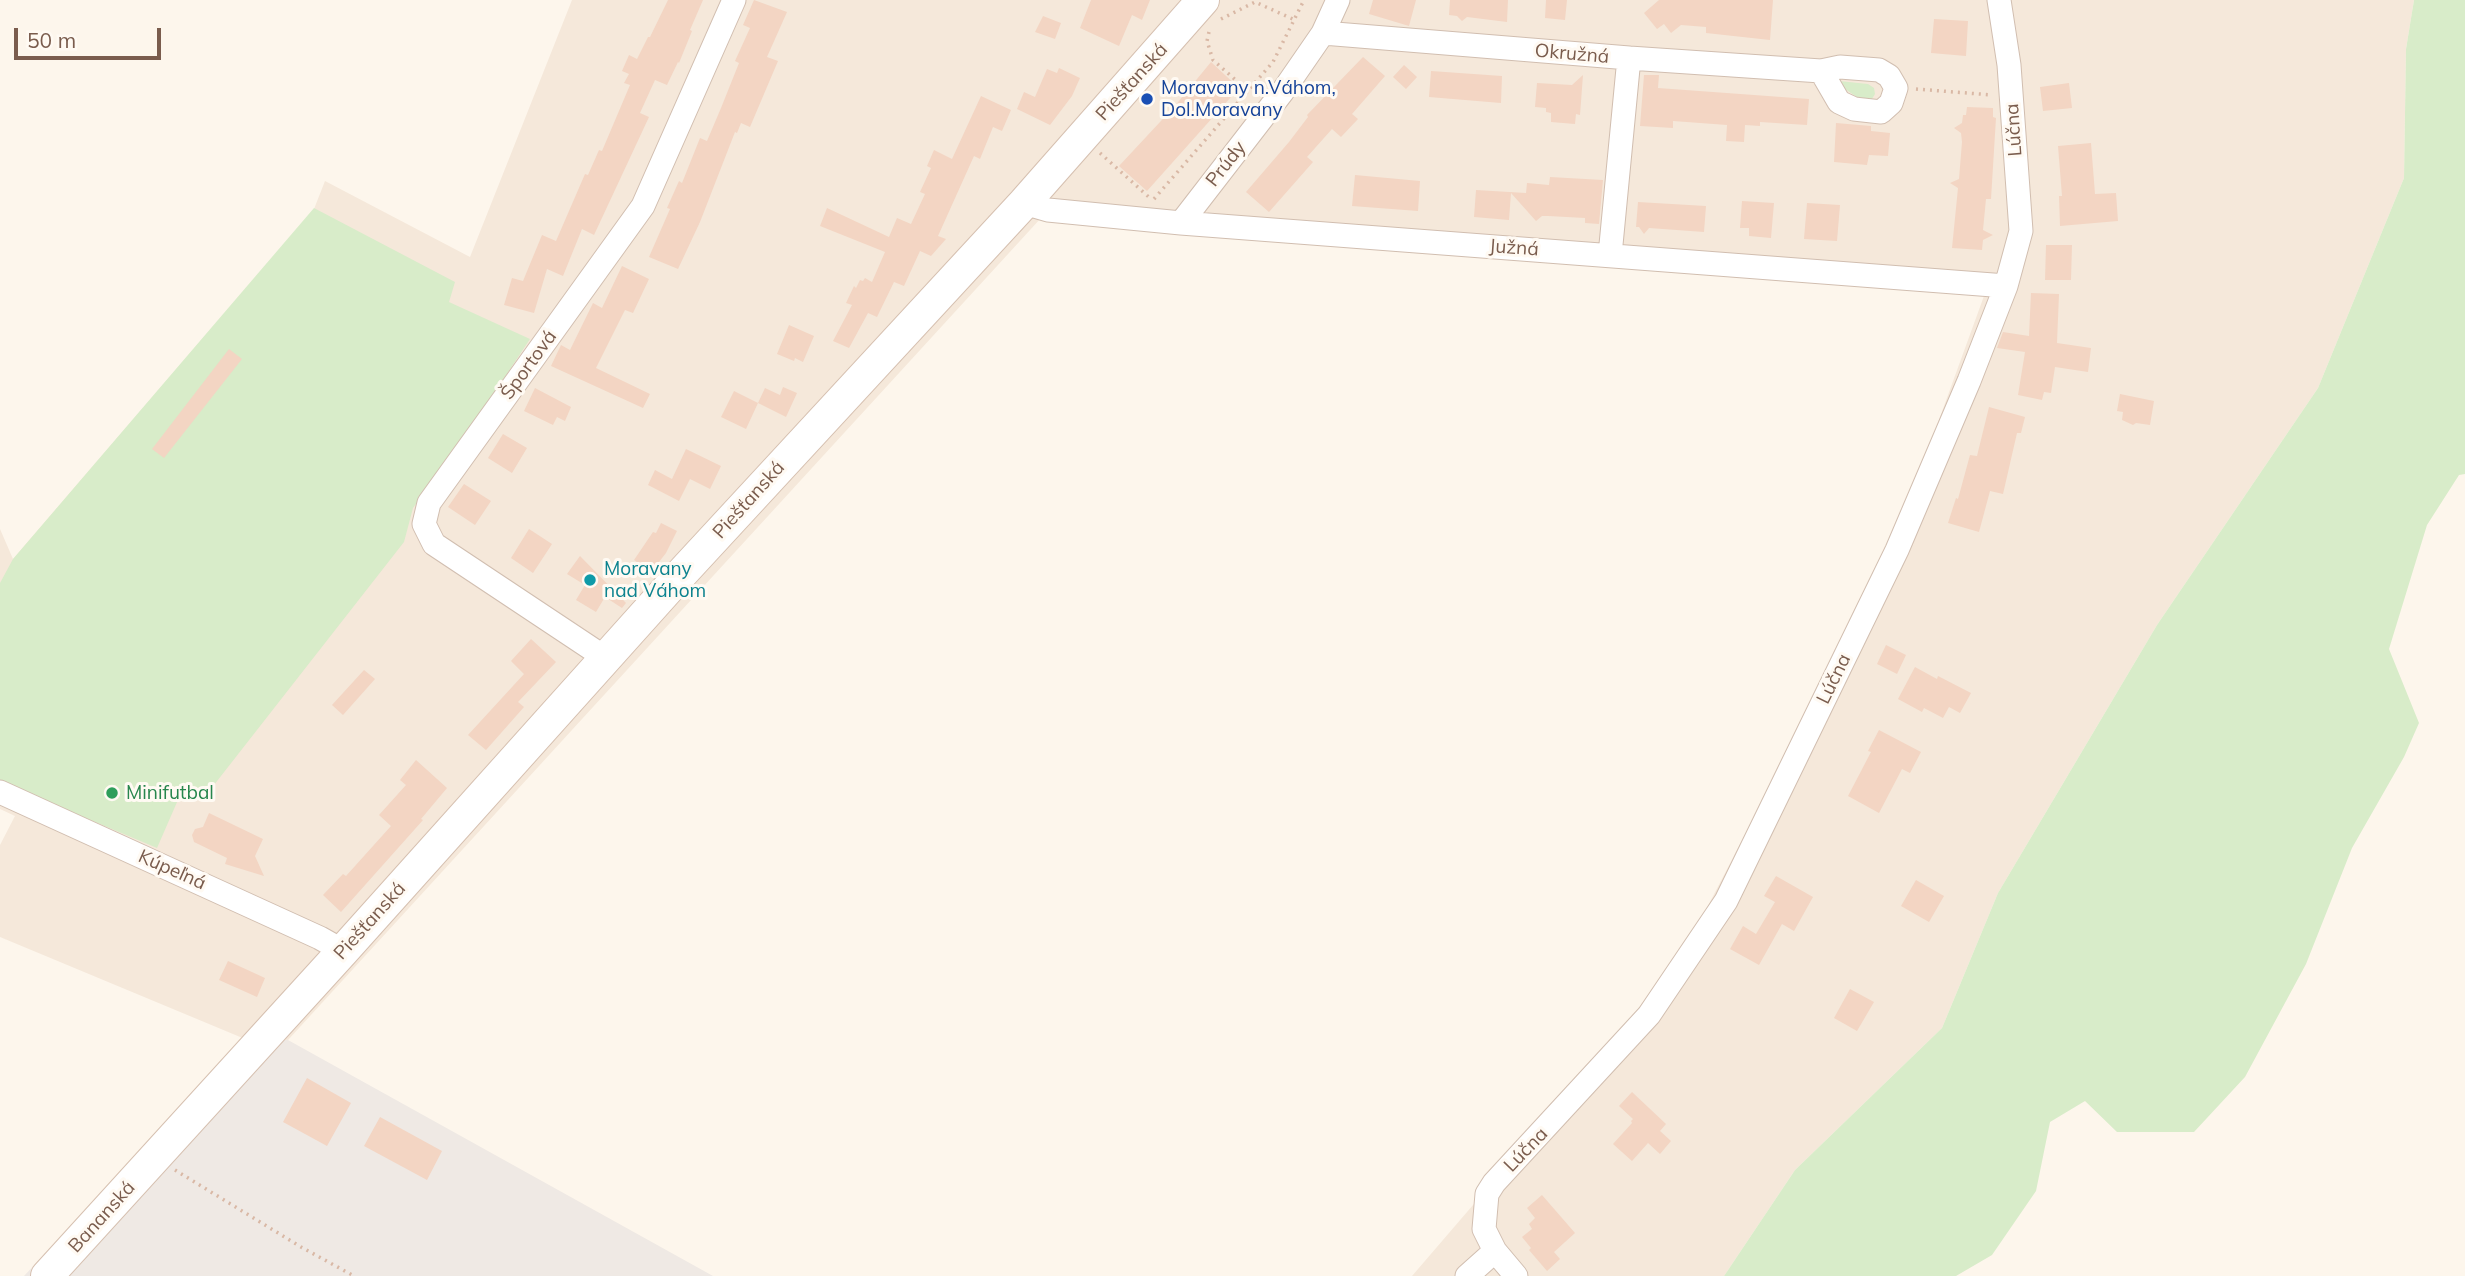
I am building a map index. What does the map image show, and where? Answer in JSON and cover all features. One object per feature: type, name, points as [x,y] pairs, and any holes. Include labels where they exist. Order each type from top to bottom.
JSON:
[{"type":"main road","name":"Piešťanská","points":[[156,1157],[832,409],[1024,203],[1209,17]]},
{"type":"main road","name":"Bananská","points":[[47,1276],[156,1157]]},
{"type":"street","name":"Športová","points":[[607,659],[434,544],[424,524],[429,503],[643,206],[734,0]]},
{"type":"street","name":"Prúdy","points":[[1181,223],[1283,92],[1324,33],[1338,0]]},
{"type":"street","name":"Lúčna","points":[[1516,1276],[1495,1251],[1484,1229],[1487,1194],[1493,1183],[1649,1016],[1726,901],[1897,550],[2006,286],[2021,231],[2010,65],[1999,0]]},
{"type":"street","name":"Okružná","points":[[1324,33],[1821,71],[1840,67],[1879,71],[1889,76],[1896,88]]},
{"type":"street","points":[[1610,255],[1629,58]]},
{"type":"street","points":[[1821,71],[1839,102],[1854,110],[1881,112],[1891,103],[1896,88]]},
{"type":"street","name":"Južná","points":[[1024,203],[1048,210],[1181,223],[2006,286]]},
{"type":"street","name":"Kúpeľná","points":[[0,792],[320,938],[343,951]]},
{"type":"street","points":[[1467,1276],[1495,1251]]},
{"type":"path","points":[[1145,208],[1273,62],[1304,0]]},
{"type":"path","points":[[1248,91],[1213,60],[1207,41],[1209,17],[1255,2],[1295,20]]},
{"type":"path","points":[[1896,88],[2012,97]]},
{"type":"path","points":[[1095,148],[1153,201]]},
{"type":"path","points":[[156,1157],[301,1247],[354,1276]]},
{"type":"shaded area","points":[[572,0],[2414,0],[2406,49],[2404,178],[2318,388],[2157,625],[1998,893],[1942,1028],[1795,1170],[1724,1276],[1412,1276],[1620,1034],[1699,923],[1888,560],[1984,296],[1041,218],[288,1040],[245,1039],[0,937],[0,845],[15,816],[0,809],[0,529],[13,559],[314,209],[325,181],[470,257]]},
{"type":"shaded area","points":[[245,1039],[288,1040],[713,1276],[24,1276]]},
{"type":"green space","points":[[2414,0],[2465,0],[2465,474],[2459,475],[2427,525],[2389,649],[2419,723],[2404,757],[2352,848],[2306,964],[2245,1077],[2194,1132],[2117,1132],[2085,1101],[2050,1122],[2036,1191],[1992,1255],[1956,1276],[1724,1276],[1795,1170],[1942,1028],[1998,893],[2157,625],[2318,388],[2404,178],[2406,49]]},
{"type":"green space","points":[[1839,81],[1868,84],[1874,88],[1875,94],[1870,102],[1861,100],[1838,84]]},
{"type":"green space","points":[[314,208],[455,282],[449,302],[530,339],[413,508],[404,542],[203,799],[181,793],[157,848],[0,782],[0,583],[13,559]]},
{"type":"building","points":[[668,0],[703,0],[679,63],[667,85],[655,80],[640,113],[649,117],[594,235],[582,229],[563,276],[547,269],[534,313],[504,305],[512,278],[523,281],[542,235],[556,241],[585,174],[588,175],[599,150],[602,151],[630,85],[624,83],[629,74],[622,71],[629,55],[637,59]]},
{"type":"building","points":[[754,0],[787,12],[767,57],[778,61],[750,127],[741,123],[737,133],[735,132],[700,222],[678,269],[649,257],[679,181],[682,183],[700,138],[707,141],[721,108],[739,63],[735,61],[750,28],[743,25]]},
{"type":"building","points":[[1091,0],[1150,0],[1142,20],[1132,15],[1119,46],[1080,28]]},
{"type":"building","points":[[1373,0],[1416,0],[1409,26],[1369,14]]},
{"type":"building","points":[[1450,0],[1508,0],[1507,22],[1467,17],[1462,21],[1457,16],[1449,15]]},
{"type":"building","points":[[1546,0],[1567,0],[1565,20],[1545,18]]},
{"type":"building","points":[[1659,0],[1773,0],[1770,40],[1706,33],[1706,27],[1681,25],[1671,33],[1664,24],[1657,29],[1644,13]]},
{"type":"building","points":[[1043,16],[1061,23],[1055,39],[1035,32]]},
{"type":"building","points":[[1934,19],[1968,21],[1966,56],[1931,53]]},
{"type":"building","points":[[1363,57],[1385,76],[1352,114],[1358,119],[1341,137],[1332,129],[1307,157],[1313,162],[1269,212],[1246,192],[1289,142],[1307,115]]},
{"type":"building","points":[[1211,62],[1239,88],[1147,191],[1119,166],[1174,107]]},
{"type":"building","points":[[1404,65],[1417,77],[1406,89],[1393,77]]},
{"type":"building","points":[[1059,68],[1080,78],[1072,96],[1050,125],[1017,109],[1024,92],[1035,97],[1047,69],[1057,73]]},
{"type":"building","points":[[1431,71],[1502,76],[1501,103],[1429,97]]},
{"type":"building","points":[[1583,75],[1580,115],[1576,114],[1575,124],[1551,122],[1551,113],[1546,112],[1546,108],[1535,107],[1537,83],[1572,85]]},
{"type":"building","points":[[1644,75],[1659,75],[1658,88],[1809,99],[1807,125],[1760,122],[1760,126],[1745,125],[1744,142],[1726,141],[1727,125],[1673,121],[1673,128],[1640,126]]},
{"type":"building","points":[[2069,83],[2072,108],[2043,111],[2040,87]]},
{"type":"building","points":[[981,96],[1011,110],[1002,131],[993,127],[980,159],[974,156],[938,236],[946,239],[931,256],[920,251],[904,286],[894,282],[877,317],[868,313],[849,348],[833,341],[852,305],[846,303],[854,286],[856,288],[860,280],[865,278],[872,282],[885,252],[820,226],[827,208],[889,237],[897,218],[911,224],[925,194],[920,192],[931,168],[927,166],[934,150],[952,159]]},
{"type":"building","points":[[1967,107],[1993,108],[1993,117],[1996,118],[1991,199],[1986,199],[1983,230],[1993,235],[1983,240],[1982,250],[1952,248],[1958,188],[1950,183],[1959,179],[1962,142],[1961,133],[1954,128],[1962,123]]},
{"type":"building","points":[[1836,123],[1871,126],[1871,131],[1890,133],[1888,156],[1869,155],[1867,165],[1834,162]]},
{"type":"building","points":[[2091,143],[2095,194],[2116,193],[2118,221],[2060,226],[2059,196],[2062,196],[2058,146]]},
{"type":"building","points":[[1355,175],[1420,181],[1418,211],[1352,206]]},
{"type":"building","points":[[1550,177],[1603,180],[1599,224],[1585,223],[1585,218],[1548,216],[1542,216],[1536,221],[1511,193],[1509,220],[1474,217],[1476,190],[1526,193],[1527,183],[1549,185]]},
{"type":"building","points":[[1742,201],[1774,203],[1771,238],[1749,236],[1749,228],[1740,228]]},
{"type":"building","points":[[1638,202],[1706,206],[1704,232],[1649,228],[1644,234],[1636,227]]},
{"type":"building","points":[[1807,203],[1840,205],[1837,241],[1804,239]]},
{"type":"building","points":[[2046,245],[2072,245],[2071,280],[2045,280]]},
{"type":"building","points":[[622,266],[649,279],[633,313],[625,310],[596,368],[650,394],[643,408],[551,366],[561,345],[570,350],[593,303],[602,308]]},
{"type":"building","points":[[2031,293],[2059,294],[2057,343],[2091,348],[2088,372],[2055,367],[2051,393],[2044,392],[2042,400],[2018,395],[2025,352],[1997,348],[2003,332],[2029,336]]},
{"type":"building","points":[[789,325],[814,336],[803,362],[777,354]]},
{"type":"building","points":[[229,349],[242,359],[164,458],[152,449]]},
{"type":"building","points":[[783,387],[797,393],[786,417],[758,403],[765,388],[780,395]]},
{"type":"building","points":[[535,388],[571,407],[565,421],[557,417],[553,425],[524,411]]},
{"type":"building","points":[[734,391],[758,403],[746,429],[721,417]]},
{"type":"building","points":[[2120,394],[2154,401],[2150,425],[2133,425],[2122,420],[2123,412],[2117,411]]},
{"type":"building","points":[[1989,407],[2025,417],[2021,433],[2017,433],[2003,494],[1990,491],[1979,532],[1948,523],[1956,498],[1958,499],[1970,455],[1977,456]]},
{"type":"building","points":[[503,434],[527,448],[512,473],[488,458]]},
{"type":"building","points":[[686,449],[721,466],[710,489],[690,479],[679,501],[648,485],[655,470],[672,479]]},
{"type":"building","points":[[464,484],[491,501],[475,525],[448,507]]},
{"type":"building","points":[[661,523],[677,531],[666,553],[651,572],[634,560]]},
{"type":"building","points":[[529,529],[552,544],[533,573],[511,558]]},
{"type":"building","name":"Moravany nad Váhom","points":[[580,556],[626,603],[622,608],[605,597],[596,612],[576,600],[585,585],[567,574]]},
{"type":"building","points":[[531,639],[556,662],[518,702],[524,707],[486,750],[468,735],[524,674],[511,661]]},
{"type":"building","points":[[1886,645],[1906,655],[1897,674],[1877,664]]},
{"type":"building","points":[[1915,667],[1971,693],[1960,713],[1949,707],[1943,718],[1924,708],[1922,712],[1898,699]]},
{"type":"building","points":[[364,670],[375,679],[343,715],[332,705]]},
{"type":"building","points":[[1879,730],[1921,752],[1910,773],[1902,769],[1879,813],[1848,796],[1871,752],[1868,751]]},
{"type":"building","points":[[416,760],[447,788],[421,819],[423,820],[341,912],[323,895],[343,874],[346,876],[391,826],[379,815],[406,785],[400,780]]},
{"type":"building","points":[[209,813],[263,839],[255,856],[264,876],[225,864],[227,858],[194,842],[192,835],[195,829],[203,827]]},
{"type":"building","points":[[1776,876],[1813,897],[1794,931],[1782,924],[1759,965],[1730,949],[1743,926],[1756,934],[1775,902],[1764,896]]},
{"type":"building","points":[[1916,880],[1944,896],[1929,922],[1901,906]]},
{"type":"building","points":[[228,961],[265,978],[257,997],[219,980]]},
{"type":"building","points":[[1850,989],[1874,1002],[1857,1031],[1834,1018]]},
{"type":"building","points":[[307,1078],[351,1103],[327,1146],[283,1122]]},
{"type":"building","points":[[1632,1092],[1666,1124],[1660,1131],[1671,1141],[1660,1154],[1648,1143],[1632,1161],[1613,1144],[1632,1123],[1633,1119],[1619,1106]]},
{"type":"building","points":[[380,1117],[442,1151],[427,1180],[364,1146]]},
{"type":"building","points":[[1542,1195],[1575,1233],[1554,1252],[1560,1259],[1547,1271],[1522,1237],[1532,1229],[1529,1224],[1535,1218],[1527,1208]]},
{"type":"place","name":"Moravany n.Váhom, Dol.Moravany","points":[[1147,99]]},
{"type":"place","name":"Moravany nad Váhom","points":[[590,580]]},
{"type":"place","name":"Minifutbal","points":[[112,793]]}]
